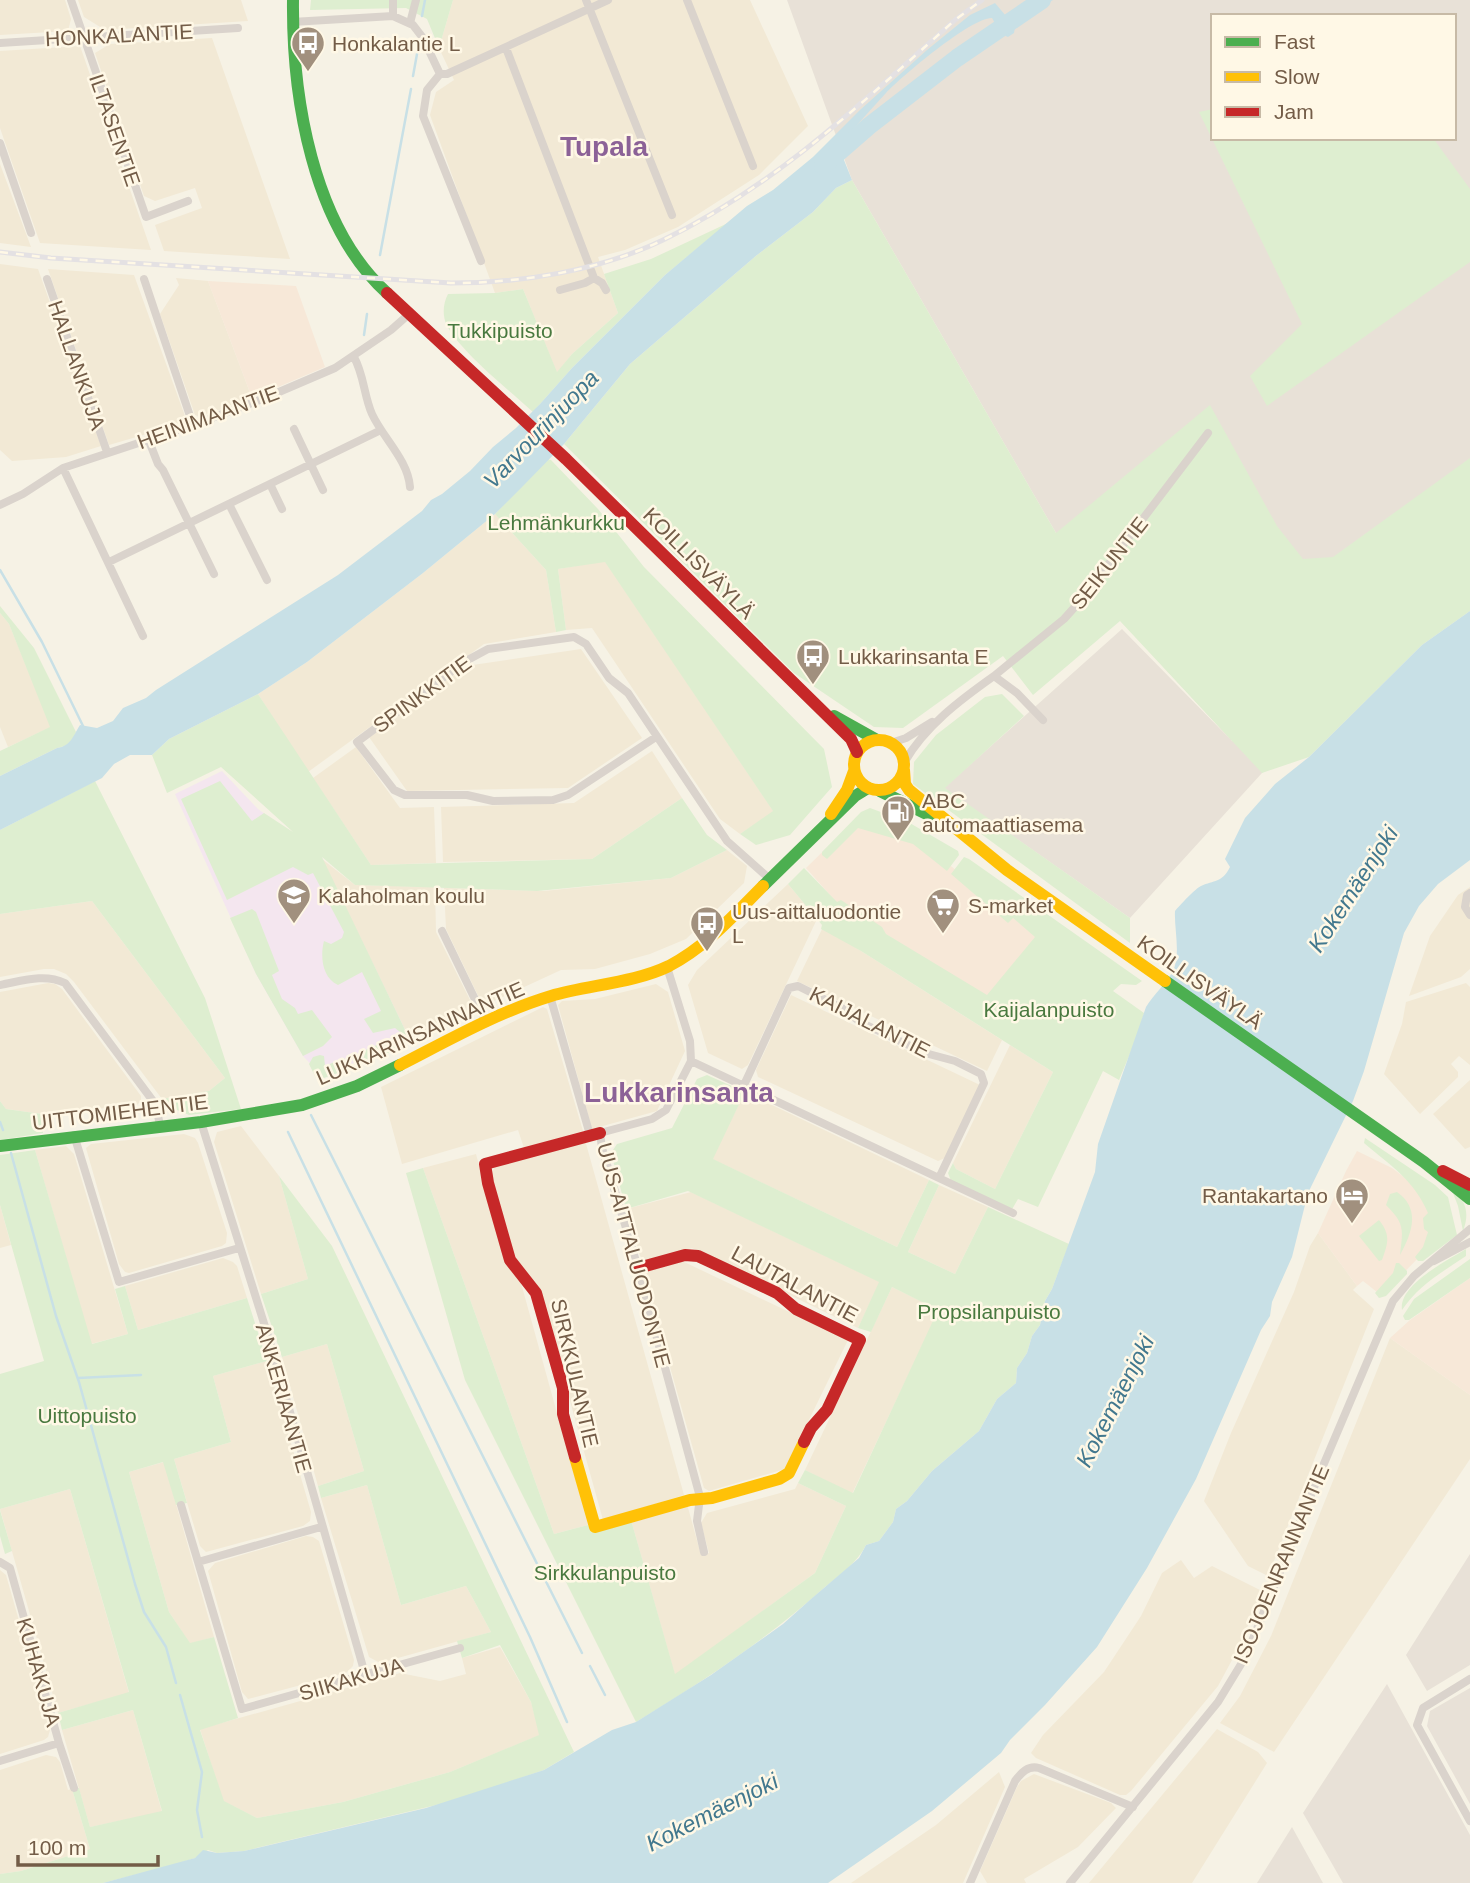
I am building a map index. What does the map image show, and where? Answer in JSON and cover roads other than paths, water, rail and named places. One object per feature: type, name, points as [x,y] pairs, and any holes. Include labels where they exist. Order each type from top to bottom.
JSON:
[{"type":"street","name":"ILTASENTIE","points":[[71,0],[146,217],[188,201]]},
{"type":"street","name":"KOILLISVÄYLÄ","points":[[293,0],[297,87],[310,158],[349,247],[371,279],[566,459],[851,739],[857,752]]},
{"type":"street","points":[[393,0],[393,16]]},
{"type":"street","points":[[410,23],[416,0]]},
{"type":"street","points":[[440,74],[447,74],[506,48],[588,4],[608,0]]},
{"type":"street","points":[[687,0],[753,166]]},
{"type":"street","points":[[588,4],[672,215]]},
{"type":"street","points":[[292,22],[393,16],[410,23],[423,38],[440,74]]},
{"type":"street","name":"HONKALANTIE","points":[[0,43],[238,28]]},
{"type":"street","points":[[506,48],[594,278],[602,283],[606,290]]},
{"type":"street","points":[[440,74],[427,90],[423,116],[481,261]]},
{"type":"street","points":[[0,143],[31,233]]},
{"type":"street","points":[[560,289],[594,278]]},
{"type":"street","name":"HALLANKUJA","points":[[47,279],[107,452]]},
{"type":"street","points":[[144,279],[193,425]]},
{"type":"street","name":"HEINIMAANTIE","points":[[0,505],[23,494],[63,468],[149,441],[316,377],[354,357],[408,315]]},
{"type":"street","points":[[354,357],[367,401],[408,473],[410,487]]},
{"type":"street","points":[[294,429],[323,490]]},
{"type":"street","points":[[109,562],[382,430]]},
{"type":"street","name":"SEIKUNTIE","points":[[904,767],[924,735],[944,715],[1064,619],[1209,433]]},
{"type":"street","points":[[149,441],[214,574]]},
{"type":"street","points":[[63,468],[143,636]]},
{"type":"street","points":[[270,484],[282,509]]},
{"type":"street","points":[[229,504],[267,580]]},
{"type":"street","name":"SPINKKITIE","points":[[656,737],[568,795],[553,800],[493,801],[467,795],[405,795],[394,790],[357,742],[464,662],[488,649],[574,637],[586,643],[609,678],[628,693],[727,841],[771,880]]},
{"type":"street","points":[[993,676],[1017,693],[1043,720]]},
{"type":"street","name":"KOILLISVÄYLÄ","points":[[816,704],[877,740]]},
{"type":"street","name":"SEIKUNTIE","points":[[891,743],[906,738],[944,715]]},
{"type":"street","points":[[877,740],[891,743],[901,753],[904,767],[895,785],[874,790],[859,781],[854,771],[857,752],[865,744],[877,740]]},
{"type":"street","name":"KOILLISVÄYLÄ","points":[[904,767],[905,784],[909,790],[1007,870],[1382,1132],[1470,1199]]},
{"type":"street","name":"LUKKARINSANNANTIE","points":[[812,840],[847,790],[854,771]]},
{"type":"street","name":"KOILLISVÄYLÄ","points":[[874,790],[890,794],[956,831]]},
{"type":"street","name":"LUKKARINSANNANTIE","points":[[244,1115],[302,1105],[357,1086],[486,1022],[550,996],[667,967],[691,953],[771,880],[855,796],[874,790]]},
{"type":"street","points":[[1470,893],[1467,895],[1465,907],[1470,915]]},
{"type":"street","points":[[442,931],[486,1022]]},
{"type":"street","points":[[667,967],[690,1041],[691,1060],[1013,1213]]},
{"type":"street","points":[[0,985],[39,978],[54,978],[65,983],[156,1105],[160,1126]]},
{"type":"street","name":"KAIJALANTIE","points":[[744,1085],[789,988],[798,986],[844,1009],[860,1022],[925,1054],[955,1061],[981,1073],[984,1083],[939,1178]]},
{"type":"street","points":[[550,996],[595,1134]]},
{"type":"street","name":"UUS-AITTALUODONTIE","points":[[691,1060],[666,1110],[652,1119],[595,1134],[602,1148],[638,1268],[700,1497],[697,1521],[705,1552]]},
{"type":"street","name":"UITTOMIEHENTIE","points":[[0,1146],[244,1115]]},
{"type":"street","name":"ANKERIAANTIE","points":[[201,1122],[272,1349],[365,1674]]},
{"type":"street","name":"SIRKKULANTIE","points":[[595,1134],[485,1164],[510,1260],[536,1293],[563,1388],[563,1414],[595,1527],[700,1497]]},
{"type":"street","points":[[74,1135],[119,1282],[239,1248]]},
{"type":"street","name":"KOILLISVÄYLÄ","points":[[1424,1162],[1470,1185]]},
{"type":"street","name":"ISOJOENRANNANTIE","points":[[1070,1883],[1217,1702],[1246,1656],[1383,1322],[1403,1287],[1470,1228]]},
{"type":"street","name":"ISOJOENRANNANTIE","points":[[1434,1261],[1470,1242]]},
{"type":"street","name":"LAUTALANTIE","points":[[638,1268],[685,1255],[698,1256],[777,1293],[796,1310],[860,1340],[827,1410],[811,1428],[789,1473],[779,1479],[712,1498],[700,1497]]},
{"type":"street","points":[[181,1505],[198,1562],[321,1527]]},
{"type":"street","name":"KUHAKUJA","points":[[0,1562],[10,1568],[74,1787]]},
{"type":"street","name":"SIIKAKUJA","points":[[198,1562],[242,1709],[460,1648]]},
{"type":"street","points":[[1470,1679],[1423,1708],[1417,1725],[1470,1821]]},
{"type":"street","points":[[0,1761],[59,1743]]},
{"type":"street","points":[[970,1883],[1015,1781],[1028,1768],[1039,1768],[1133,1807]]},
{"type":"water","points":[[1032,0],[1053,0],[1015,27],[1014,33],[1008,37],[1001,34],[992,18],[982,20],[937,49],[894,85],[838,145],[852,180],[836,188],[813,212],[757,255],[630,364],[564,444],[523,486],[495,514],[423,573],[307,662],[258,694],[169,739],[152,755],[130,755],[114,764],[102,778],[0,830],[0,776],[66,745],[80,725],[97,728],[113,721],[123,708],[146,698],[338,575],[470,471],[540,404],[665,275],[747,206],[773,190],[813,157],[860,110],[927,50],[970,15],[995,3],[1006,16]]},
{"type":"water","name":"Kokemäenjoki","points":[[1470,611],[1470,860],[1438,884],[1419,906],[1404,933],[1353,1101],[1308,1193],[1292,1257],[1272,1302],[1270,1316],[1261,1330],[1196,1479],[1147,1568],[1097,1647],[1001,1753],[932,1811],[828,1883],[103,1883],[195,1858],[203,1850],[217,1853],[244,1851],[426,1808],[544,1770],[612,1730],[636,1722],[711,1675],[783,1624],[859,1558],[866,1545],[879,1541],[893,1522],[896,1509],[907,1501],[932,1471],[979,1431],[997,1399],[1016,1383],[1017,1368],[1040,1325],[1045,1301],[1052,1289],[1095,1172],[1098,1144],[1146,1007],[1173,971],[1177,949],[1175,911],[1199,887],[1221,878],[1227,872],[1230,867],[1225,859],[1245,818],[1275,784],[1309,757],[1422,645]]},
{"type":"waterway","points":[[422,16],[425,0]]},
{"type":"waterway","name":"Varvourinjuopa","points":[[823,166],[869,126],[957,58],[1042,0]]},
{"type":"waterway","points":[[413,76],[417,54]]},
{"type":"waterway","points":[[380,255],[411,89]]},
{"type":"waterway","points":[[364,335],[367,314]]},
{"type":"waterway","points":[[0,570],[42,642],[84,728]]},
{"type":"waterway","points":[[311,1115],[582,1653]]},
{"type":"waterway","points":[[0,1122],[3,1130]]},
{"type":"waterway","points":[[288,1132],[530,1637],[567,1722]]},
{"type":"waterway","points":[[11,1153],[135,1584],[144,1612],[166,1647],[176,1683]]},
{"type":"waterway","points":[[78,1378],[141,1375]]},
{"type":"waterway","points":[[590,1666],[605,1695]]},
{"type":"waterway","points":[[180,1695],[202,1772],[197,1810],[202,1837]]},
{"type":"railway","points":[[0,252],[51,258],[451,283],[532,278],[587,267],[613,260],[663,240],[743,195],[817,140],[955,20],[982,0]]},
{"type":"place","name":"Honkalantie L","points":[[308,73]]},
{"type":"place","name":"Lukkarinsanta E","points":[[813,686]]},
{"type":"place","name":"ABC automaattiasema","points":[[898,842]]},
{"type":"place","name":"Kalaholman koulu","points":[[294,925]]},
{"type":"place","name":"S-market","points":[[943,935]]},
{"type":"place","name":"Uus-aittaluodontie L","points":[[707,953]]},
{"type":"place","name":"Rantakartano","points":[[1352,1225]]},
{"type":"district","name":"Tupala","points":[[604,146]]},
{"type":"district","name":"Lukkarinsanta","points":[[679,1092]]},
{"type":"park label","name":"Tukkipuisto","points":[[500,330]]},
{"type":"park label","name":"Lehmänkurkku","points":[[556,522]]},
{"type":"park label","name":"Kaijalanpuisto","points":[[1049,1009]]},
{"type":"park label","name":"Propsilanpuisto","points":[[989,1311]]},
{"type":"park label","name":"Uittopuisto","points":[[87,1415]]},
{"type":"park label","name":"Sirkkulanpuisto","points":[[605,1572]]}]
